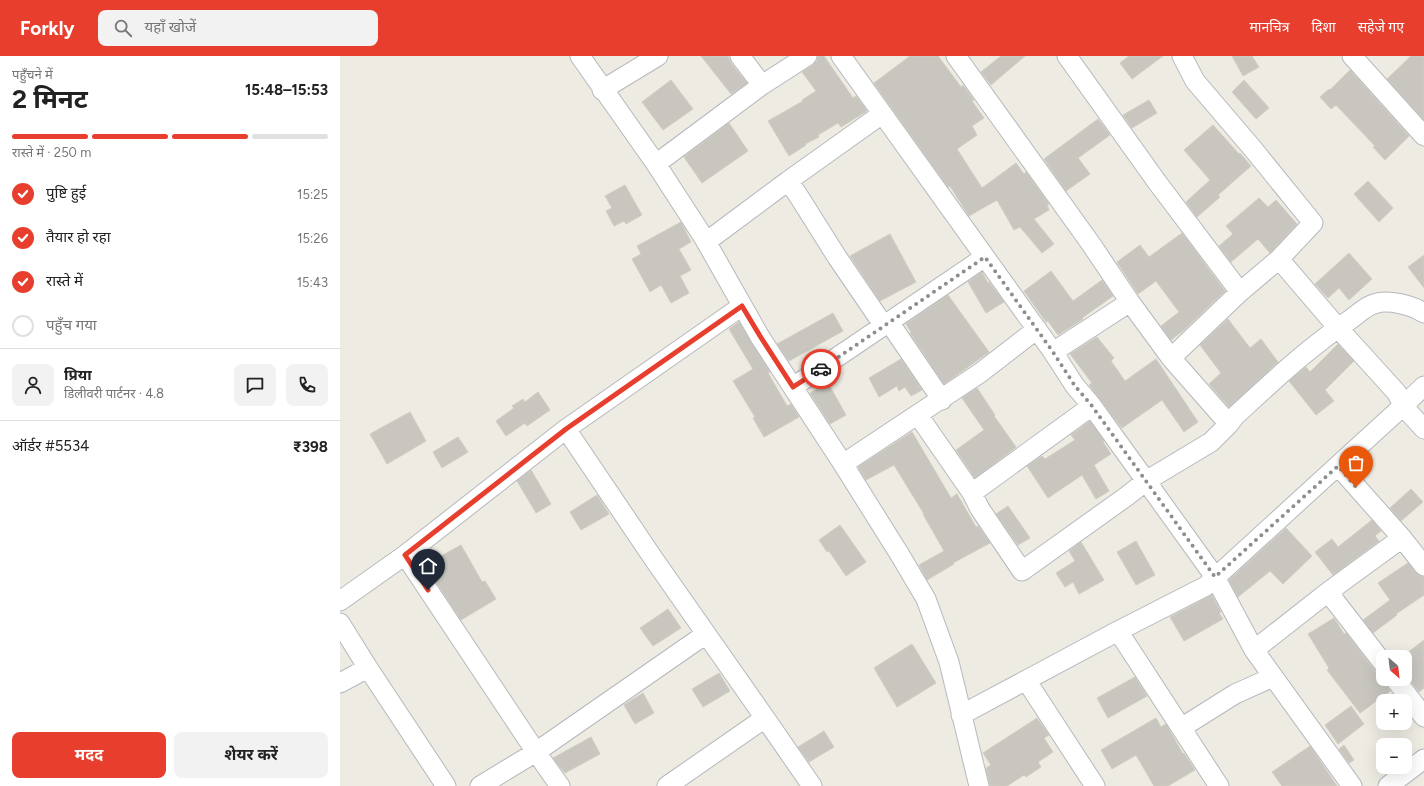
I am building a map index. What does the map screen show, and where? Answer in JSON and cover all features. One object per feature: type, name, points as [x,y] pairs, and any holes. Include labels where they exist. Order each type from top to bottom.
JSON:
[{"type":"street","points":[[580,56],[602,90],[656,164],[706,242],[760,336],[843,464],[926,599],[949,662],[978,786]]},
{"type":"street","points":[[602,90],[658,56]]},
{"type":"street","points":[[740,56],[762,85]]},
{"type":"street","points":[[656,164],[762,85],[807,56]]},
{"type":"street","points":[[841,56],[1037,329],[1075,386],[1092,406],[1215,577],[1254,650],[1352,786]]},
{"type":"street","points":[[956,56],[1171,358],[1229,424]]},
{"type":"street","points":[[1066,56],[1156,182],[1240,292]]},
{"type":"street","points":[[1171,358],[1240,292],[1279,259],[1313,223],[1253,149],[1194,81],[1182,56]]},
{"type":"street","points":[[1352,56],[1424,136]]},
{"type":"street","points":[[706,242],[882,114]]},
{"type":"street","points":[[788,182],[798,195],[837,257],[942,400]]},
{"type":"street","points":[[793,387],[985,257]]},
{"type":"street","points":[[1279,259],[1338,328],[1397,393],[1403,406],[1424,429]]},
{"type":"street","points":[[1053,352],[1130,302]]},
{"type":"street","points":[[918,415],[972,493],[980,509],[1022,571],[1146,481],[1210,442],[1286,368],[1338,328],[1374,304],[1394,303],[1415,307],[1424,313]]},
{"type":"street","points":[[340,601],[405,555],[566,429],[742,306]]},
{"type":"street","points":[[843,464],[980,374],[1037,329]]},
{"type":"street","points":[[961,715],[1206,586],[1424,386]]},
{"type":"street","points":[[972,493],[1092,406]]},
{"type":"street","points":[[566,429],[812,786]]},
{"type":"street","points":[[1338,466],[1402,538],[1424,566]]},
{"type":"street","points":[[1254,650],[1328,592],[1402,538]]},
{"type":"street","points":[[405,555],[560,786]]},
{"type":"street","points":[[1328,592],[1376,655]]},
{"type":"street","points":[[340,623],[446,786]]},
{"type":"street","points":[[1118,631],[1219,786]]},
{"type":"street","points":[[480,786],[536,752],[706,634]]},
{"type":"street","points":[[340,683],[368,668]]},
{"type":"street","points":[[1181,728],[1235,694],[1273,677]]},
{"type":"street","points":[[1026,680],[1095,786]]},
{"type":"street","points":[[1400,686],[1424,717]]},
{"type":"street","points":[[667,786],[765,718]]},
{"type":"street","points":[[1388,786],[1424,759]]},
{"type":"building","points":[[701,56],[728,56],[731,63],[747,83],[731,94]]},
{"type":"building","points":[[818,56],[824,56],[853,98],[856,96],[867,111],[841,127],[838,123],[818,135],[819,137],[805,144],[806,145],[789,156],[768,121],[803,101],[802,100],[816,91],[802,72],[817,61]]},
{"type":"building","points":[[910,56],[938,56],[961,87],[963,85],[974,100],[972,101],[984,118],[972,126],[977,135],[957,149],[982,188],[1016,163],[1024,174],[1026,172],[1049,204],[1047,205],[1049,210],[1034,219],[1054,244],[1042,253],[1020,227],[1014,230],[997,200],[969,216],[950,186],[948,187],[874,83]]},
{"type":"building","points":[[1001,56],[1025,56],[991,85],[981,72]]},
{"type":"building","points":[[1129,56],[1163,56],[1132,79],[1120,63]]},
{"type":"building","points":[[1232,56],[1252,56],[1259,67],[1243,76]]},
{"type":"building","points":[[1411,56],[1424,56],[1424,120],[1387,79]]},
{"type":"building","points":[[1350,70],[1409,136],[1385,160],[1373,147],[1375,146],[1336,105],[1331,109],[1320,97],[1329,89],[1330,90]]},
{"type":"building","points":[[671,80],[693,109],[663,130],[642,102]]},
{"type":"building","points":[[1244,80],[1269,108],[1256,119],[1232,92]]},
{"type":"building","points":[[1149,100],[1157,113],[1132,128],[1123,115]]},
{"type":"building","points":[[1098,119],[1110,135],[1078,158],[1090,174],[1066,191],[1044,159]]},
{"type":"building","points":[[729,123],[748,151],[702,183],[684,157]]},
{"type":"building","points":[[1213,125],[1251,166],[1218,195],[1220,197],[1197,217],[1186,202],[1210,180],[1184,150]]},
{"type":"building","points":[[1368,181],[1393,208],[1379,222],[1354,194]]},
{"type":"building","points":[[625,185],[642,215],[626,224],[624,221],[614,226],[606,211],[612,208],[605,196]]},
{"type":"building","points":[[1259,198],[1268,207],[1276,200],[1297,224],[1270,253],[1258,239],[1231,262],[1219,246],[1233,234],[1226,226]]},
{"type":"building","points":[[681,222],[691,242],[679,249],[691,270],[680,276],[689,293],[671,303],[661,285],[650,292],[632,259],[641,254],[637,246]]},
{"type":"building","points":[[1182,233],[1225,291],[1184,330],[1171,340],[1161,326],[1179,312],[1156,281],[1138,294],[1117,262],[1140,245],[1149,257]]},
{"type":"building","points":[[890,234],[916,282],[880,301],[850,256]]},
{"type":"building","points":[[1349,253],[1372,279],[1349,300],[1339,288],[1328,298],[1315,284]]},
{"type":"building","points":[[1424,255],[1424,288],[1408,267]]},
{"type":"building","points":[[1051,271],[1073,301],[1102,280],[1113,296],[1082,318],[1083,319],[1058,335],[1048,321],[1046,322],[1024,291]]},
{"type":"building","points":[[982,272],[988,283],[989,282],[1004,302],[986,313],[968,282]]},
{"type":"building","points":[[948,295],[989,352],[944,384],[910,333],[911,332],[906,324]]},
{"type":"building","points":[[833,313],[843,331],[789,361],[777,344]]},
{"type":"building","points":[[1228,319],[1250,348],[1261,339],[1278,362],[1229,407],[1209,384],[1221,373],[1200,345]]},
{"type":"building","points":[[739,322],[770,372],[768,373],[787,406],[791,404],[799,417],[764,437],[753,418],[755,417],[733,381],[753,369],[729,329]]},
{"type":"building","points":[[1097,337],[1114,358],[1111,361],[1125,381],[1156,359],[1198,422],[1184,432],[1162,400],[1122,428],[1089,385],[1092,383],[1070,354]]},
{"type":"building","points":[[1338,344],[1354,361],[1325,390],[1334,401],[1316,415],[1289,381],[1306,367],[1310,372]]},
{"type":"building","points":[[901,359],[922,390],[911,396],[905,387],[899,391],[897,386],[879,397],[869,378]]},
{"type":"building","points":[[828,383],[846,415],[830,424],[810,393]]},
{"type":"building","points":[[977,388],[995,415],[994,416],[1016,447],[975,478],[956,450],[984,430],[962,398]]},
{"type":"building","points":[[538,392],[550,410],[527,426],[525,423],[506,436],[496,421],[514,408],[512,406],[523,399],[525,402]]},
{"type":"building","points":[[410,412],[426,441],[387,464],[370,434]]},
{"type":"building","points":[[1090,421],[1111,454],[1094,465],[1109,491],[1096,499],[1082,475],[1048,498],[1027,466],[1042,456],[1045,459],[1075,440],[1071,435]]},
{"type":"building","points":[[912,432],[951,498],[957,494],[976,527],[978,526],[990,543],[953,563],[954,564],[927,580],[919,565],[944,551],[924,514],[894,465],[866,480],[858,467]]},
{"type":"building","points":[[458,437],[468,452],[442,468],[433,452]]},
{"type":"building","points":[[531,470],[551,504],[536,513],[517,481]]},
{"type":"building","points":[[1411,489],[1423,502],[1401,521],[1390,508]]},
{"type":"building","points":[[597,495],[609,514],[581,530],[570,512]]},
{"type":"building","points":[[1008,506],[1030,538],[1018,545],[996,514]]},
{"type":"building","points":[[1372,520],[1381,531],[1375,536],[1379,541],[1333,575],[1315,552],[1332,539],[1338,547]]},
{"type":"building","points":[[840,525],[866,562],[846,576],[829,551],[827,552],[819,540]]},
{"type":"building","points":[[1286,528],[1312,556],[1283,584],[1270,571],[1238,597],[1229,580]]},
{"type":"building","points":[[1136,541],[1155,575],[1136,585],[1117,552]]},
{"type":"building","points":[[1081,542],[1104,580],[1079,594],[1073,582],[1065,587],[1056,573],[1075,561],[1069,551]]},
{"type":"building","points":[[461,545],[482,582],[485,581],[496,599],[461,620],[425,565]]},
{"type":"building","points":[[1408,563],[1416,573],[1424,577],[1424,595],[1396,614],[1397,615],[1373,633],[1363,620],[1390,600],[1378,583]]},
{"type":"building","points":[[1212,595],[1223,619],[1184,641],[1170,617]]},
{"type":"building","points":[[668,609],[681,628],[653,646],[640,628]]},
{"type":"building","points":[[1334,618],[1344,634],[1346,633],[1376,672],[1376,686],[1387,686],[1390,691],[1386,694],[1376,694],[1376,701],[1360,713],[1327,670],[1329,668],[1308,634]]},
{"type":"building","points":[[1424,640],[1424,688],[1419,692],[1412,683],[1411,650]]},
{"type":"building","points":[[912,644],[936,683],[897,707],[874,668]]},
{"type":"building","points":[[719,673],[730,691],[703,707],[692,689]]},
{"type":"building","points":[[1135,677],[1147,696],[1108,718],[1097,698]]},
{"type":"building","points":[[643,693],[654,713],[635,724],[624,705]]},
{"type":"building","points":[[1351,706],[1364,724],[1338,744],[1325,725]]},
{"type":"building","points":[[1037,718],[1049,735],[1044,738],[1053,752],[1038,762],[1041,767],[1026,777],[1024,775],[1007,786],[990,786],[986,768],[991,765],[983,753]]},
{"type":"building","points":[[1156,718],[1161,727],[1166,724],[1183,754],[1184,753],[1195,770],[1168,786],[1154,786],[1136,755],[1112,769],[1101,750]]},
{"type":"building","points":[[824,731],[834,747],[809,762],[798,747]]},
{"type":"building","points":[[591,737],[600,754],[565,773],[553,758]]},
{"type":"building","points":[[1344,745],[1354,760],[1349,763],[1339,749]]},
{"type":"building","points":[[1310,746],[1337,786],[1282,786],[1272,772]]},
{"type":"way so far","points":[[821,369],[985,257],[1053,352],[1075,386],[1092,406],[1215,577],[1338,466],[1356,487]]},
{"type":"route","points":[[428,590],[405,555],[566,429],[742,306],[793,387],[821,369]]}]
